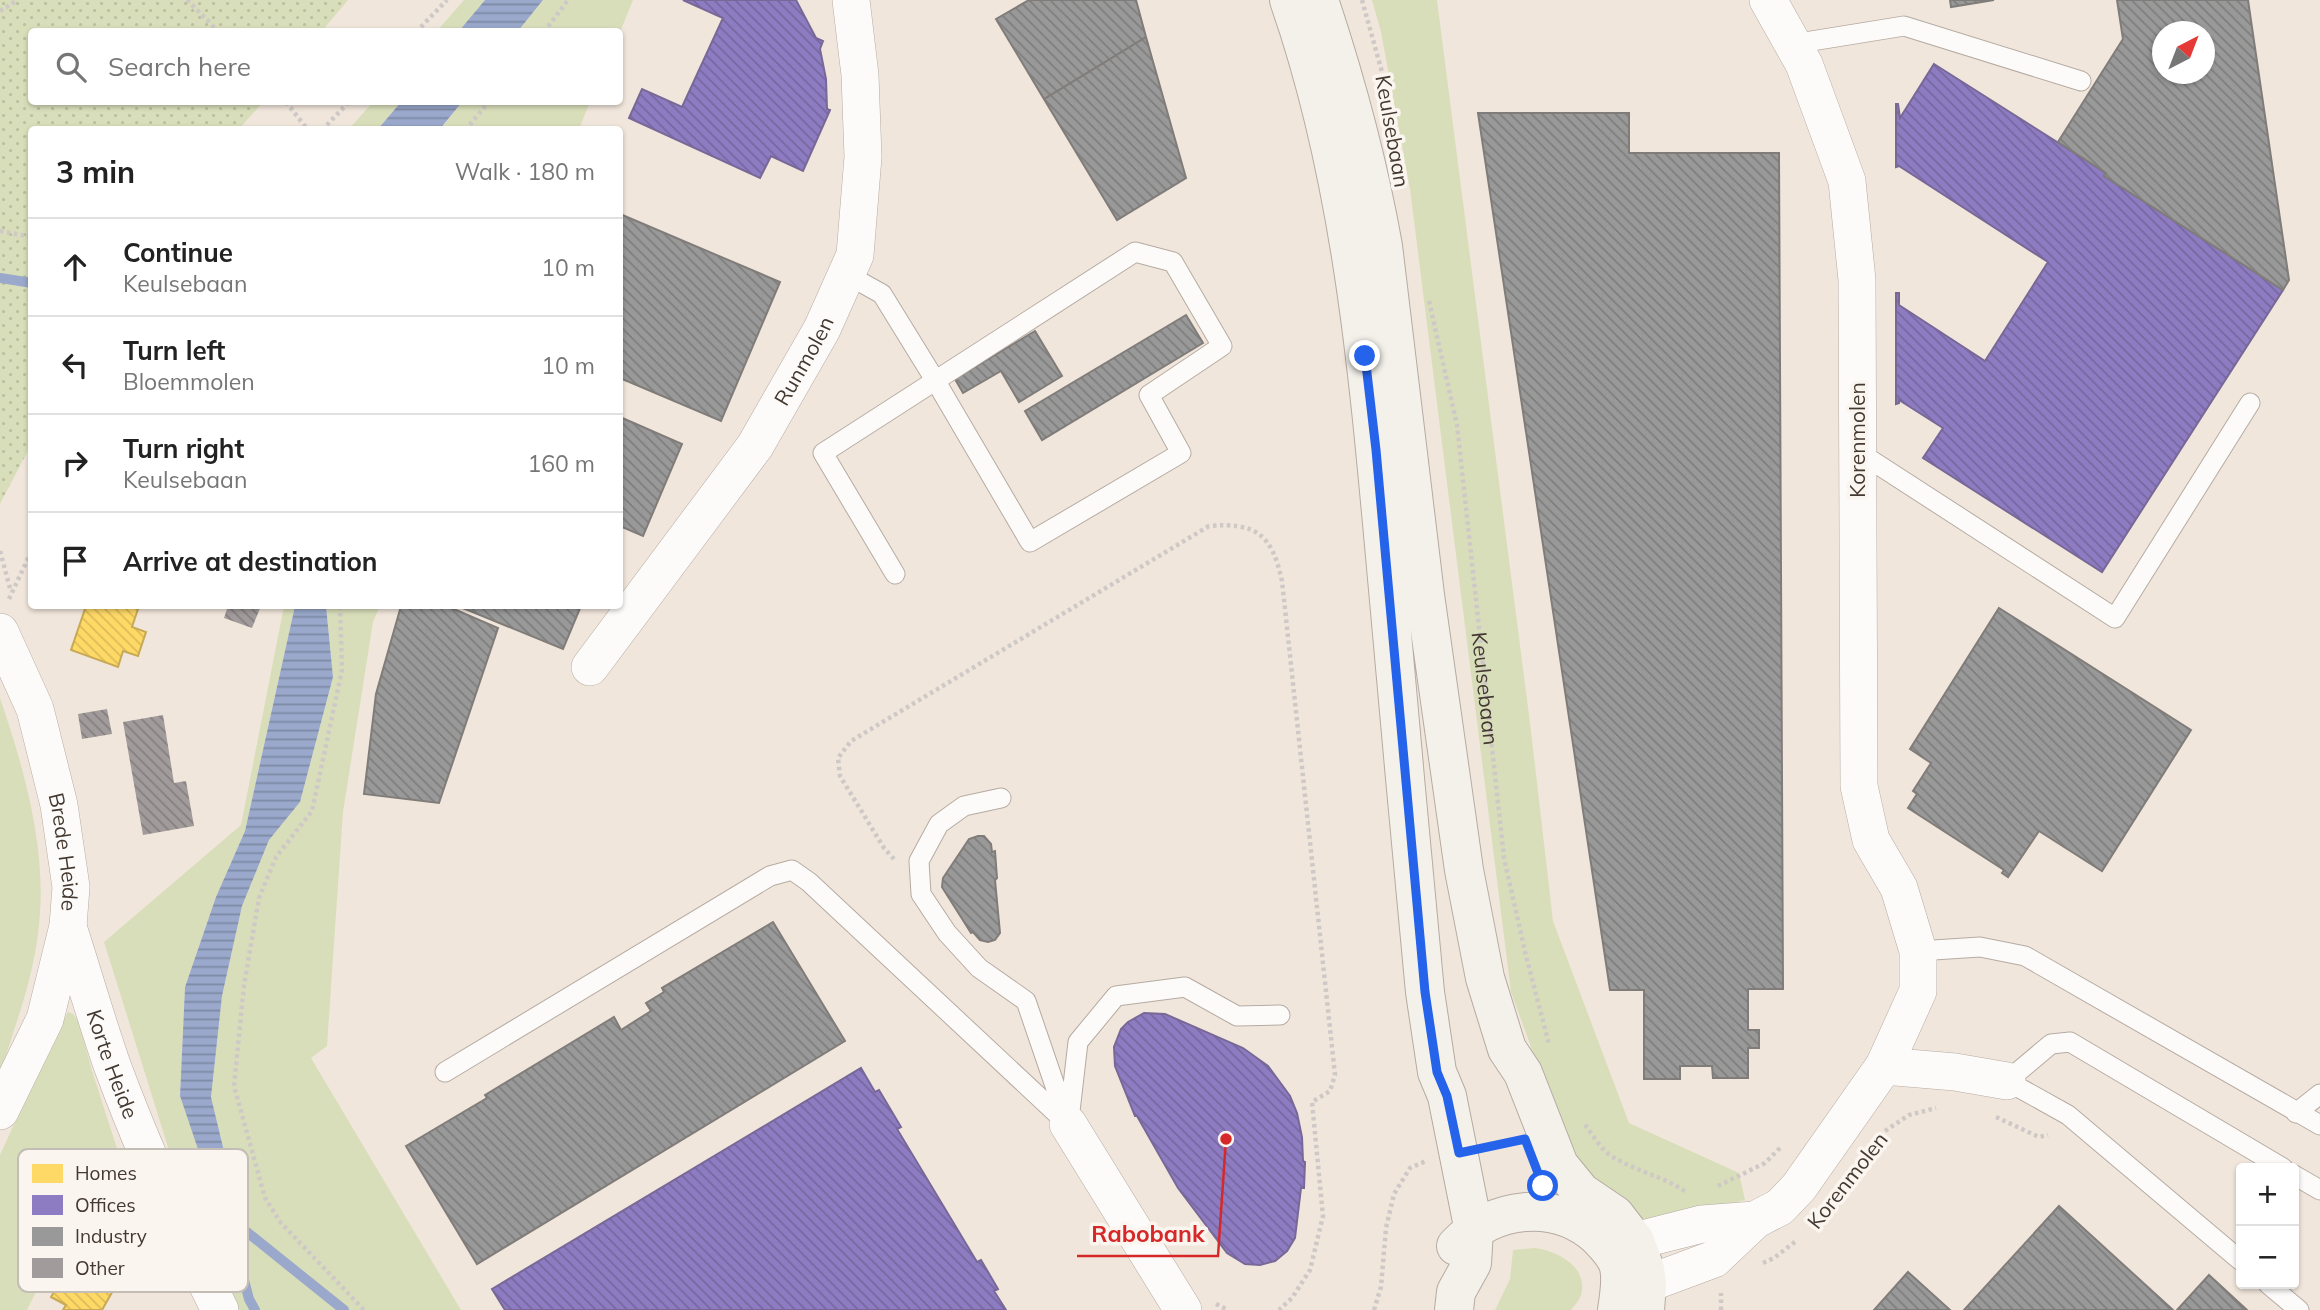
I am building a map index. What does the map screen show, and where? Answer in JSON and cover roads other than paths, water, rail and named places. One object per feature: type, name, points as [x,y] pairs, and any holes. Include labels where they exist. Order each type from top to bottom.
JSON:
[{"type":"main road","points":[[1289,0],[1301,34],[1323,118],[1344,213],[1362,329],[1376,450],[1425,992],[1437,1072],[1447,1096],[1451,1229],[1462,1241],[1472,1263],[1455,1292],[1454,1310]]},
{"type":"main road","name":"Keulsebaan","points":[[1319,0],[1348,92],[1379,223],[1390,287],[1426,595],[1464,870],[1485,978],[1507,1049],[1523,1073],[1559,1165],[1569,1203]]},
{"type":"main road","name":"Keulsebaan","points":[[1507,1049],[1506,1082],[1533,1165],[1569,1203]]},
{"type":"main road","points":[[1431,1310],[1438,1273],[1462,1241],[1493,1219],[1508,1214],[1543,1212],[1569,1203],[1591,1231],[1643,1258],[1646,1297]]},
{"type":"main road","points":[[1616,1310],[1622,1245]]},
{"type":"street","name":"Runmolen","points":[[590,667],[755,446],[821,329],[855,255],[863,157],[860,75],[851,0]]},
{"type":"street","name":"Korenmolen","points":[[1646,1297],[1714,1259],[1755,1220],[1780,1207],[1799,1187],[1884,1066],[1918,991],[1918,951],[1899,888],[1871,840],[1859,786],[1857,280],[1847,181],[1808,74],[1768,0]]},
{"type":"street","name":"Brede Heide","points":[[0,1111],[45,1019],[68,926],[71,887],[59,805],[34,709],[4,619]]},
{"type":"street","name":"Korte Heide","points":[[68,926],[112,1063],[145,1149]]},
{"type":"street","points":[[1884,1066],[1955,1072],[2007,1081]]},
{"type":"street","points":[[1069,1124],[1184,1310]]},
{"type":"street","name":"Korenmolen","points":[[1622,1245],[1702,1224],[1755,1220]]},
{"type":"street","name":"Korte Heide","points":[[211,1292],[220,1310]]},
{"type":"lane","points":[[1793,44],[1904,26],[2081,81]]},
{"type":"lane","points":[[846,274],[882,294],[935,380],[1030,542],[1181,453],[1149,395],[1222,346],[1173,262],[1135,252],[935,380],[823,453],[895,573]]},
{"type":"lane","points":[[1857,451],[2115,618],[2250,403]]},
{"type":"lane","points":[[1001,798],[964,806],[939,824],[919,861],[921,894],[947,933],[979,968],[1026,1000],[1069,1124]]},
{"type":"lane","points":[[445,1072],[770,876],[792,870],[809,882],[1069,1124]]},
{"type":"lane","points":[[1918,951],[1980,947],[2025,956],[2320,1125]]},
{"type":"lane","points":[[1069,1124],[1078,1042],[1116,996],[1185,987],[1237,1016],[1280,1015]]},
{"type":"lane","points":[[2236,1257],[2068,1115],[2007,1081],[2051,1044],[2070,1042],[2275,1163]]},
{"type":"lane","points":[[2296,1113],[2320,1094]]},
{"type":"lane","points":[[2299,1178],[2320,1190]]},
{"type":"lane","points":[[2274,1289],[2299,1310]]},
{"type":"water","points":[[485,0],[543,0],[520,28],[462,28]]},
{"type":"water","points":[[398,105],[460,105],[442,126],[381,126]]},
{"type":"water","points":[[294,609],[326,609],[333,677],[300,802],[269,840],[242,906],[222,996],[211,1097],[223,1149],[198,1149],[180,1096],[185,987],[216,897],[245,831]]},
{"type":"waterway","points":[[0,278],[28,282]]},
{"type":"waterway","points":[[248,1233],[344,1310]]},
{"type":"waterway","points":[[247,1292],[255,1310]]},
{"type":"place","name":"Rabobank","points":[[1226,1139]]}]
